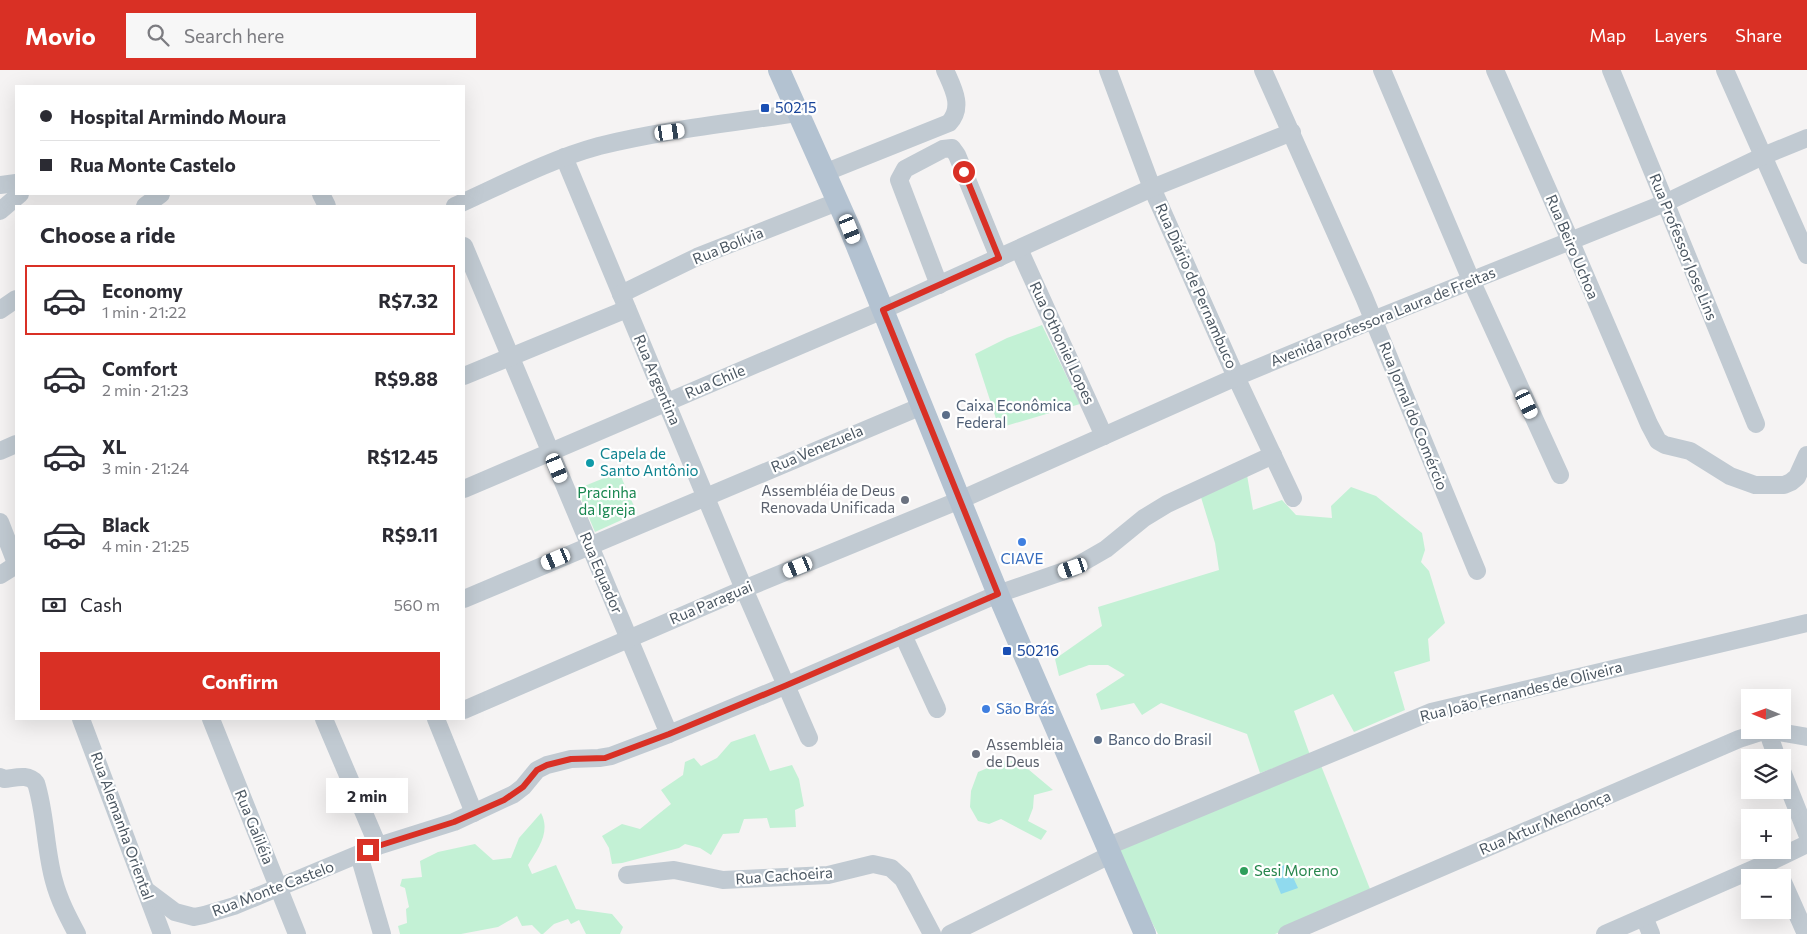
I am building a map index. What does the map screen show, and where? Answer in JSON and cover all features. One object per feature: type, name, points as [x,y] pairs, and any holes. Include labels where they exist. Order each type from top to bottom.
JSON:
[{"type":"main road","points":[[779,70],[850,229],[998,594],[1145,934]]},
{"type":"street","points":[[824,173],[949,123],[957,110],[956,100],[945,70]]},
{"type":"street","name":"Rua Diário de Pernambuco","points":[[1108,70],[1152,188],[1236,377],[1293,498]]},
{"type":"street","name":"Rua Jornal do Comércio","points":[[1263,70],[1292,132],[1373,320],[1477,571]]},
{"type":"street","points":[[1382,70],[1470,280],[1560,474]]},
{"type":"street","name":"Rua Beiro Uchoa","points":[[1495,70],[1648,424],[1658,441],[1665,445],[1690,451],[1730,476],[1755,485],[1784,485],[1791,482],[1797,478],[1807,455]]},
{"type":"street","name":"Rua Professor Jose Lins","points":[[1611,70],[1756,424]]},
{"type":"street","points":[[1725,70],[1807,254]]},
{"type":"street","points":[[457,205],[564,157],[598,146],[654,135],[797,113]]},
{"type":"street","name":"Rua Chile","points":[[465,489],[939,286],[1152,188],[1292,132]]},
{"type":"street","name":"Avenida Professora Laura de Freitas","points":[[960,500],[1236,377],[1470,280],[1665,203],[1763,156],[1807,138]]},
{"type":"street","points":[[939,286],[899,180],[905,169],[943,149],[952,148],[957,155],[999,258]]},
{"type":"street","name":"Rua Argentina","points":[[564,157],[744,589],[809,738]]},
{"type":"street","points":[[0,185],[15,183]]},
{"type":"street","points":[[0,211],[19,195]]},
{"type":"street","points":[[146,205],[160,195]]},
{"type":"street","name":"Rua Bolívia","points":[[465,376],[510,357],[624,302],[698,257],[837,202]]},
{"type":"street","name":"Rua Equador","points":[[465,248],[669,734]]},
{"type":"street","name":"Rua Othoniel Lopes","points":[[1019,249],[1104,436]]},
{"type":"street","points":[[0,310],[15,300]]},
{"type":"street","name":"Rua Venezuela","points":[[465,599],[922,406]]},
{"type":"street","points":[[0,451],[15,444]]},
{"type":"street","points":[[669,734],[998,594],[1073,568],[1106,549],[1144,518],[1167,504],[1273,456]]},
{"type":"street","name":"Rua Paraguai","points":[[465,710],[744,589],[960,500]]},
{"type":"street","points":[[0,522],[15,561]]},
{"type":"street","points":[[0,575],[15,565]]},
{"type":"street","name":"Rua João Fernandes de Oliveira","points":[[950,934],[1108,851],[1431,712],[1807,623]]},
{"type":"street","points":[[903,635],[937,709]]},
{"type":"street","name":"Rua Alemanha Oriental","points":[[81,720],[162,934]]},
{"type":"street","name":"Rua Galiléia","points":[[211,720],[297,934]]},
{"type":"street","points":[[324,720],[378,846]]},
{"type":"street","points":[[439,720],[474,814]]},
{"type":"street","name":"Rua Monte Castelo","points":[[147,891],[175,912],[194,916],[234,906],[378,846],[474,814],[514,794],[523,787],[537,770],[547,765],[571,759],[605,758],[669,734]]},
{"type":"street","name":"Rua Artur Mendonça","points":[[1791,734],[1807,736]]},
{"type":"street","name":"Rua Artur Mendonça","points":[[1287,934],[1741,738]]},
{"type":"street","points":[[0,777],[4,779],[26,777],[33,779],[36,783],[45,823],[54,882],[77,934]]},
{"type":"street","points":[[1791,794],[1807,834]]},
{"type":"street","points":[[1605,934],[1807,844]]},
{"type":"street","points":[[359,855],[382,934]]},
{"type":"street","points":[[1774,860],[1778,869]]},
{"type":"street","name":"Rua Cachoeira","points":[[628,875],[674,870],[723,880],[828,875],[874,864],[891,868],[903,879],[932,934]]},
{"type":"street","points":[[1791,900],[1806,934]]},
{"type":"street","points":[[1644,917],[1651,934]]},
{"type":"green space","points":[[1042,325],[1080,404],[999,428],[975,354],[1007,338]]},
{"type":"green space","name":"Pracinha da Igreja","points":[[619,472],[637,513],[595,532],[577,489]]},
{"type":"green space","points":[[1247,475],[1253,510],[1282,500],[1296,515],[1332,518],[1331,506],[1351,487],[1376,496],[1422,533],[1425,550],[1421,562],[1429,571],[1445,623],[1428,639],[1430,661],[1394,672],[1405,710],[1354,732],[1333,694],[1294,711],[1310,755],[1260,773],[1247,734],[1161,703],[1142,715],[1134,703],[1101,710],[1096,694],[1125,675],[1108,665],[1089,665],[1059,676],[1055,659],[1102,626],[1098,607],[1219,570],[1215,543],[1200,494]]},
{"type":"green space","points":[[755,734],[770,771],[792,765],[799,779],[804,806],[795,810],[796,827],[770,828],[767,818],[744,819],[739,833],[723,834],[711,855],[700,848],[685,844],[679,848],[612,864],[609,848],[602,836],[622,824],[640,829],[671,804],[661,790],[683,775],[685,762],[694,758],[701,766],[717,758],[731,742]]},
{"type":"green space","points":[[1007,760],[1022,764],[1053,790],[1034,795],[1033,808],[1028,821],[1047,831],[1041,840],[1001,819],[989,824],[978,821],[970,807],[971,791],[978,772]]},
{"type":"green space","name":"Sesi Moreno","points":[[1320,763],[1372,894],[1275,934],[1158,934],[1113,848]]},
{"type":"green space","points":[[541,813],[545,827],[544,834],[539,847],[528,865],[532,874],[556,865],[576,909],[612,914],[623,927],[620,934],[586,934],[579,920],[571,924],[568,919],[554,924],[541,934],[532,925],[522,926],[517,916],[498,927],[461,934],[400,934],[398,926],[407,923],[406,909],[409,907],[405,888],[400,886],[402,879],[422,877],[420,861],[438,852],[475,844],[493,860],[511,858],[519,838]]},
{"type":"water","points":[[1287,864],[1298,888],[1281,894],[1271,870]]},
{"type":"place","name":"50215","points":[[765,108]]},
{"type":"place","name":"Caixa Econômica Federal","points":[[946,415]]},
{"type":"place","name":"Capela de Santo Antônio","points":[[590,463]]},
{"type":"place","name":"Assembléia de Deus Renovada Unificada","points":[[905,500]]},
{"type":"place","name":"CIAVE","points":[[1022,542]]},
{"type":"place","name":"50216","points":[[1007,651]]},
{"type":"place","name":"São Brás","points":[[986,709]]},
{"type":"place","name":"Banco do Brasil","points":[[1098,740]]},
{"type":"place","name":"Assembleia de Deus","points":[[976,754]]},
{"type":"place","name":"Sesi Moreno","points":[[1244,871]]},
{"type":"route","points":[[368,850],[454,822],[504,800],[523,787],[537,770],[547,765],[571,759],[605,758],[669,734],[998,594],[883,310],[999,258],[964,172]]}]
